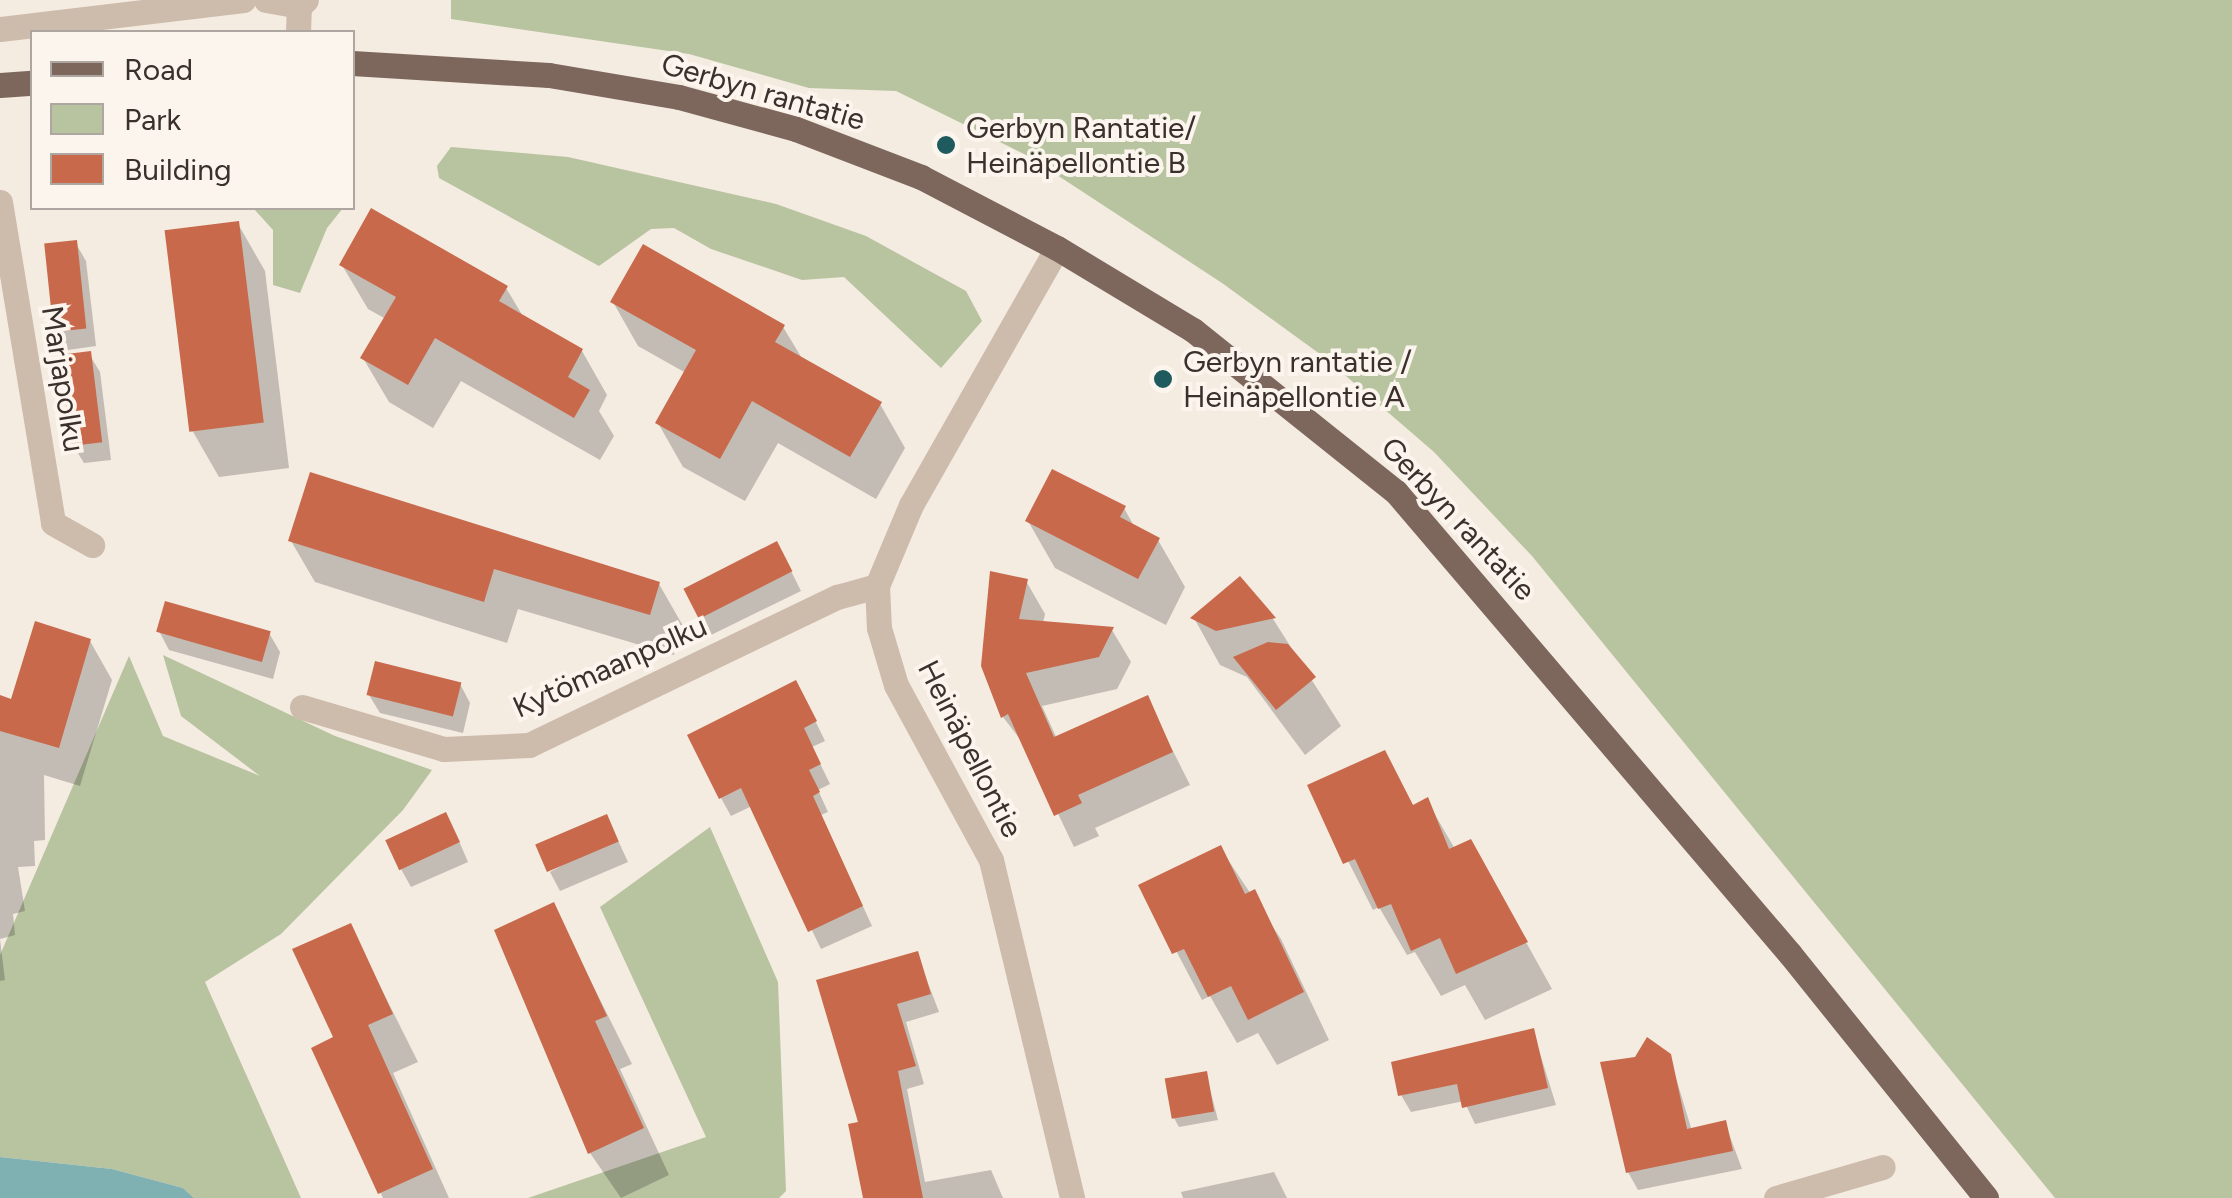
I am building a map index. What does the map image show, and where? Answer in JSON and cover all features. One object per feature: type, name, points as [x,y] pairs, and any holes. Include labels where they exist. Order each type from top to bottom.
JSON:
[{"type":"main road","name":"Gerbyn rantatie","points":[[355,63],[550,75],[678,97],[796,129],[921,177],[1058,248],[1193,330],[1396,492],[1790,954],[1986,1198]]},
{"type":"main road","points":[[0,86],[30,82]]},
{"type":"street","points":[[0,30],[243,0]]},
{"type":"street","points":[[266,0],[302,3],[298,30]]},
{"type":"street","name":"Marjapolku","points":[[0,202],[53,523],[92,545]]},
{"type":"street","name":"Heinäpellontie","points":[[1058,248],[911,504],[877,586],[879,628],[896,685],[991,860],[1072,1198]]},
{"type":"street","name":"Kytömaanpolku","points":[[302,707],[444,749],[528,745],[837,597],[877,586]]},
{"type":"street","points":[[1776,1198],[1883,1167]]},
{"type":"green space","points":[[451,0],[2232,0],[2232,1198],[2055,1198],[1532,556],[1434,452],[1324,357],[1222,283],[1028,156],[896,91],[809,88],[689,54],[451,19]]},
{"type":"green space","points":[[451,147],[568,157],[776,204],[866,236],[966,291],[982,321],[941,368],[844,277],[802,280],[711,249],[674,228],[651,229],[599,266],[439,178],[437,166]]},
{"type":"green space","points":[[255,210],[341,210],[327,228],[300,293],[273,285],[273,230]]},
{"type":"green space","points":[[163,655],[335,736],[432,770],[403,810],[281,934],[205,982],[301,1198],[194,1198],[183,1188],[112,1169],[0,1157],[0,955],[129,656],[163,736],[260,776],[181,716]]},
{"type":"green space","points":[[710,827],[778,982],[786,1191],[779,1198],[528,1198],[706,1137],[600,907]]},
{"type":"water","points":[[0,1157],[112,1169],[183,1188],[194,1198],[0,1198]]},
{"type":"building","points":[[371,208],[508,286],[499,301],[583,349],[568,377],[590,390],[574,418],[435,338],[408,385],[360,358],[396,297],[339,265]]},
{"type":"building","points":[[239,221],[264,422],[189,432],[165,230]]},
{"type":"building","points":[[77,240],[86,329],[53,332],[44,243]]},
{"type":"building","points":[[643,244],[785,325],[775,342],[882,402],[850,457],[752,401],[720,459],[655,423],[696,350],[610,302]]},
{"type":"building","points":[[91,351],[102,442],[71,446],[60,355]]},
{"type":"building","points":[[1052,469],[1126,506],[1120,517],[1160,538],[1138,579],[1025,521]]},
{"type":"building","points":[[310,472],[660,582],[650,615],[494,569],[484,602],[288,541]]},
{"type":"building","points":[[777,541],[792,571],[699,619],[683,589]]},
{"type":"building","points":[[990,571],[1028,579],[1019,619],[1114,627],[1099,657],[1026,673],[1054,737],[1148,695],[1173,752],[1078,795],[1082,803],[1054,816],[1008,714],[1001,718],[981,666]]},
{"type":"building","points":[[1240,576],[1276,618],[1216,631],[1190,618]]},
{"type":"building","points":[[165,601],[271,631],[262,662],[156,632]]},
{"type":"building","points":[[35,621],[91,639],[59,748],[0,731],[0,695],[11,699]]},
{"type":"building","points":[[1268,642],[1288,644],[1316,677],[1276,710],[1233,657]]},
{"type":"building","points":[[375,661],[461,683],[453,716],[367,695]]},
{"type":"building","points":[[796,680],[817,721],[804,728],[821,764],[809,770],[820,792],[813,796],[863,906],[808,932],[741,788],[719,799],[687,735]]},
{"type":"building","points":[[1385,750],[1413,805],[1428,797],[1449,849],[1471,839],[1528,942],[1456,974],[1440,938],[1411,951],[1391,904],[1378,909],[1355,859],[1343,864],[1307,785]]},
{"type":"building","points":[[446,812],[460,842],[399,870],[385,840]]},
{"type":"building","points":[[607,814],[619,842],[547,872],[535,844]]},
{"type":"building","points":[[1221,845],[1245,894],[1255,889],[1304,992],[1248,1020],[1231,986],[1208,997],[1184,949],[1172,954],[1138,885]]},
{"type":"building","points":[[554,902],[607,1016],[595,1021],[644,1128],[588,1154],[494,930]]},
{"type":"building","points":[[351,923],[393,1014],[368,1025],[433,1169],[378,1194],[311,1048],[333,1037],[292,949]]},
{"type":"building","points":[[918,951],[931,994],[897,1004],[916,1066],[898,1071],[923,1198],[863,1198],[848,1124],[858,1122],[816,980]]},
{"type":"building","points":[[1534,1028],[1548,1088],[1462,1108],[1457,1084],[1398,1096],[1391,1062]]},
{"type":"building","points":[[1647,1037],[1671,1054],[1687,1129],[1726,1120],[1733,1151],[1626,1173],[1600,1062],[1635,1057]]},
{"type":"building","points":[[1207,1071],[1214,1111],[1172,1119],[1165,1078]]},
{"type":"place","name":"Gerbyn Rantatie/ Heinäpellontie B","points":[[946,145]]},
{"type":"place","name":"Gerbyn rantatie / Heinäpellontie A","points":[[1163,379]]}]
